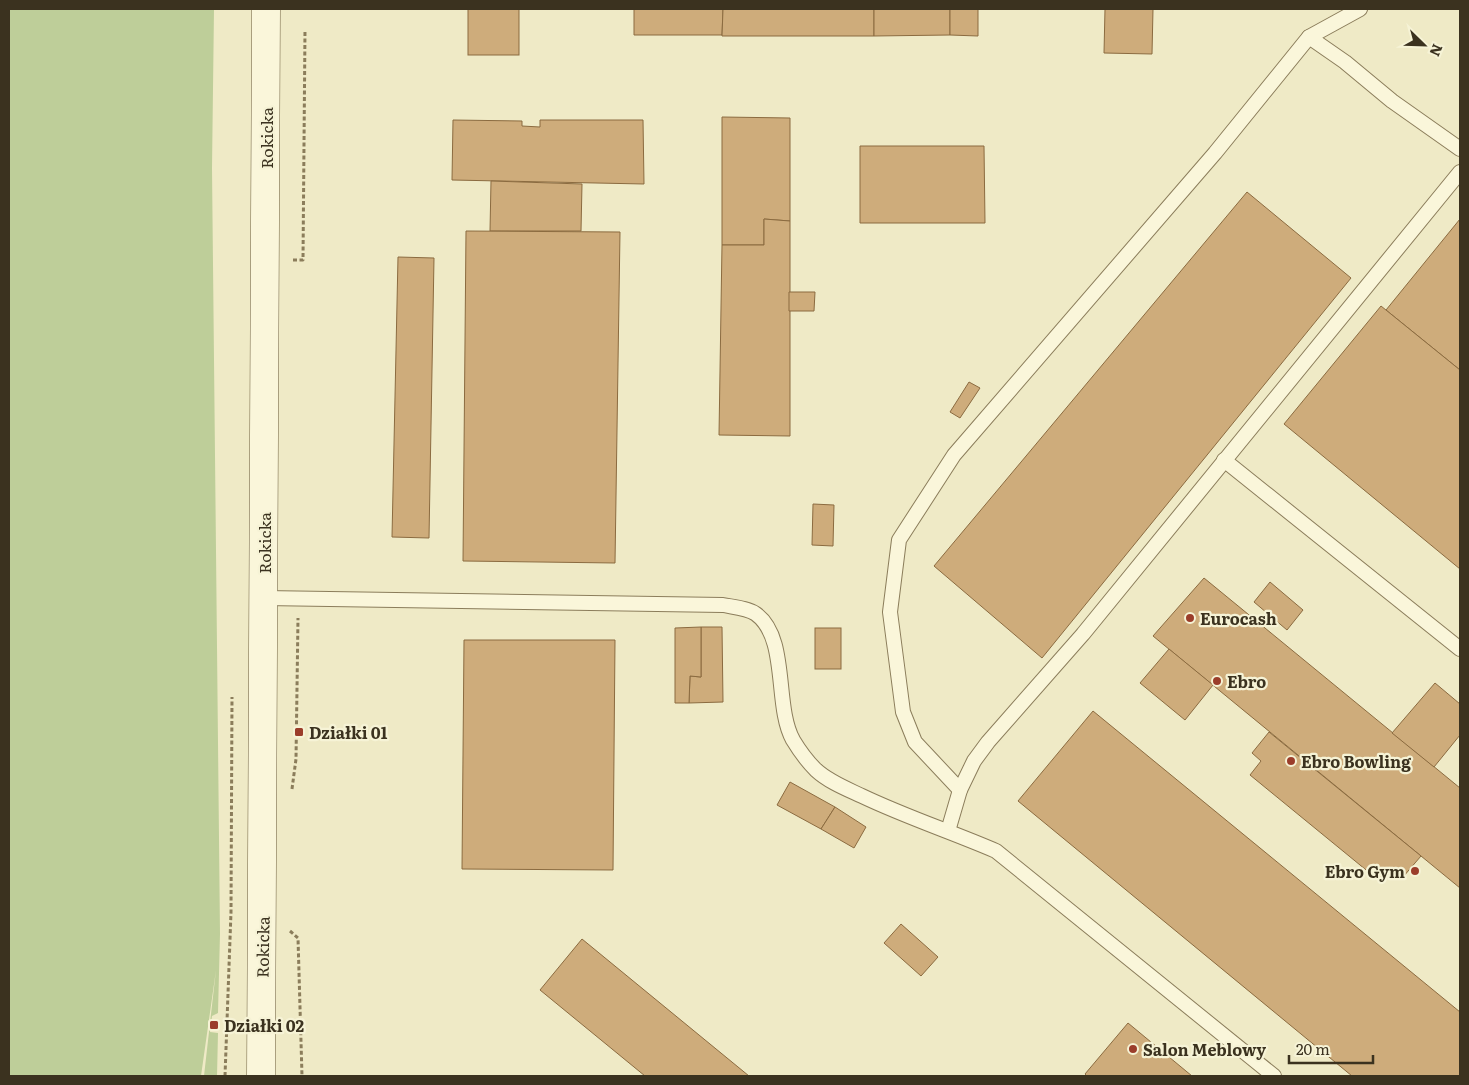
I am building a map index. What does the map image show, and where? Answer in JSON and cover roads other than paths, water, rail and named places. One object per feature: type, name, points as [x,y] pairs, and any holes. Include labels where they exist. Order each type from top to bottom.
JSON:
[{"type":"street","name":"Rokicka","points":[[261,1076],[266,9]]},
{"type":"lane","points":[[960,790],[915,742],[903,712],[890,612],[898,540],[954,455],[1215,153],[1309,37],[1360,9]]},
{"type":"lane","points":[[1309,37],[1346,62],[1392,101],[1460,149]]},
{"type":"lane","points":[[948,831],[960,790],[974,761],[988,742],[1083,634],[1460,172]]},
{"type":"lane","points":[[1224,460],[1460,649]]},
{"type":"lane","points":[[264,598],[723,605],[741,608],[756,614],[769,630],[776,654],[785,720],[793,740],[817,770],[831,781],[912,819],[948,831],[996,852],[1274,1076]]},
{"type":"place","name":"Eurocash","points":[[1190,618]]},
{"type":"place","name":"Ebro","points":[[1217,681]]},
{"type":"place","name":"Działki 01","points":[[299,732]]},
{"type":"place","name":"Ebro Bowling","points":[[1291,761]]},
{"type":"place","name":"Ebro Gym","points":[[1415,871]]},
{"type":"place","name":"Działki 02","points":[[214,1025]]},
{"type":"place","name":"Salon Meblowy","points":[[1133,1049]]}]
